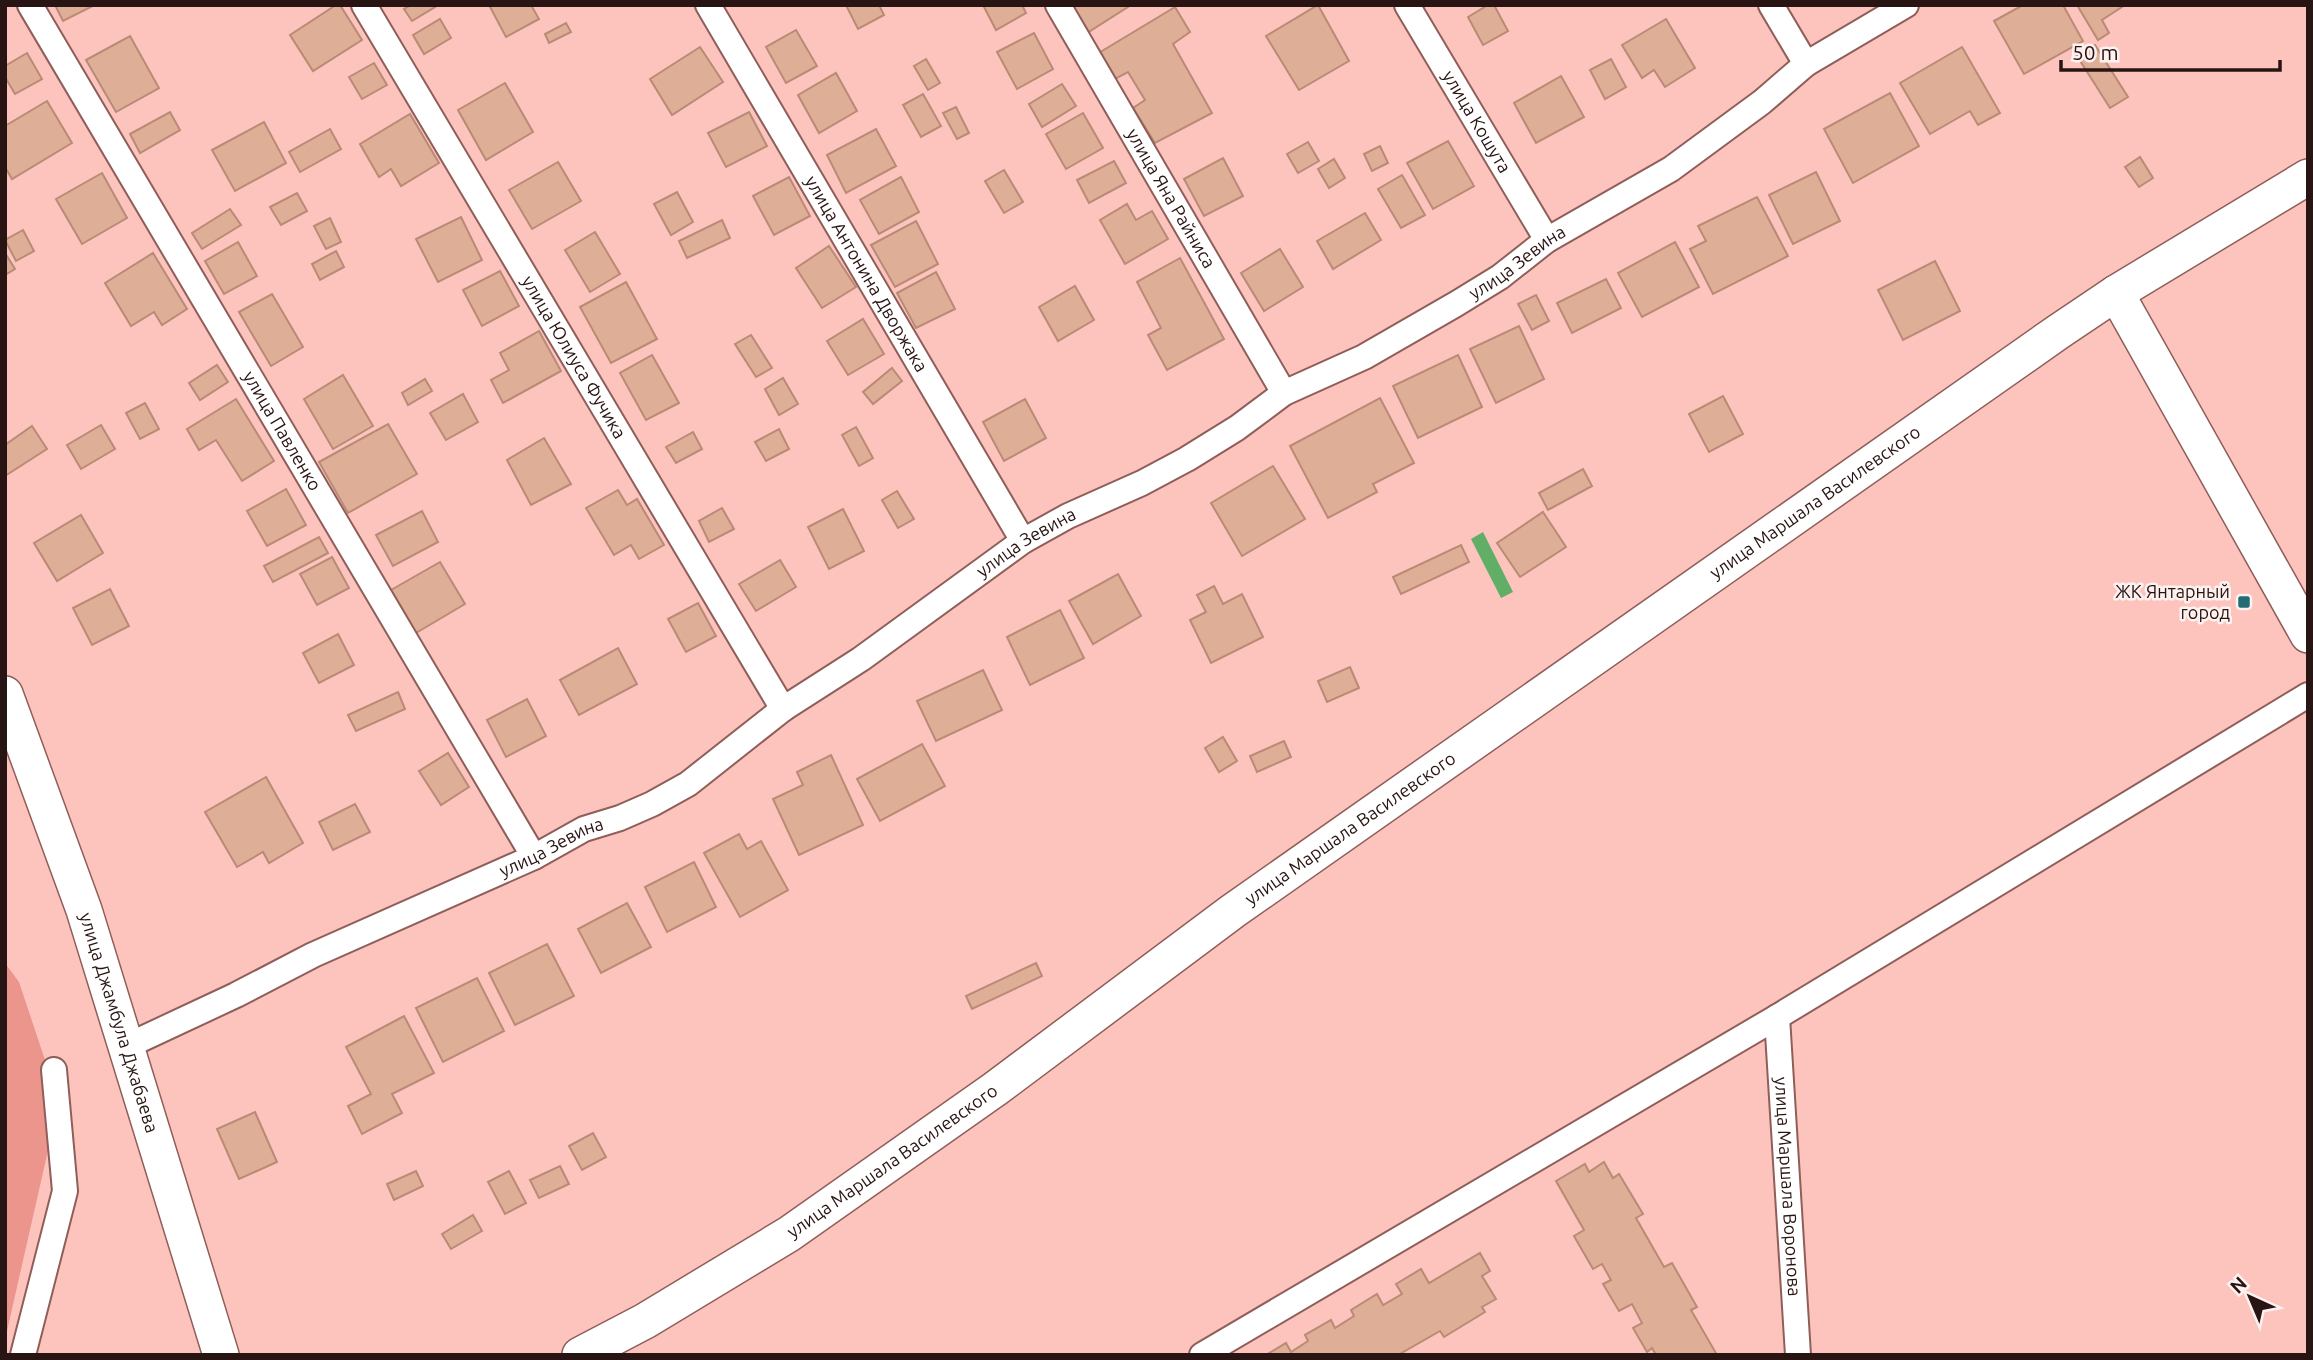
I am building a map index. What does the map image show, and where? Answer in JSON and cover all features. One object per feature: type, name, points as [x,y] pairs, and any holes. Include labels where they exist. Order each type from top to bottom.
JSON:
[{"type":"main road","name":"улица Маршала Василевского","points":[[580,1355],[645,1321],[789,1234],[995,1089],[1233,911],[2116,293],[2308,177]]},
{"type":"main road","points":[[2116,293],[2308,635]]},
{"type":"main road","name":"улица Джамбула Джабаева","points":[[5,694],[84,910],[221,1355]]},
{"type":"street","name":"улица Павленко","points":[[30,5],[534,857]]},
{"type":"street","name":"улица Юлиуса Фучика","points":[[364,5],[782,709]]},
{"type":"street","name":"улица Антонина Дворжака","points":[[708,5],[1023,541]]},
{"type":"street","name":"улица Яна Райниса","points":[[1058,5],[1284,393]]},
{"type":"street","name":"улица Кошута","points":[[1406,5],[1547,240]]},
{"type":"street","points":[[1771,5],[1806,64]]},
{"type":"street","name":"улица Зевина","points":[[127,1046],[313,955],[534,857],[584,829],[652,804],[688,784],[782,709],[861,659],[1023,541],[1068,516],[1142,483],[1187,459],[1237,428],[1284,393],[1364,357],[1500,277],[1547,240],[1671,169],[1762,102],[1806,64],[1906,5]]},
{"type":"street","points":[[1202,1355],[1777,1017],[2308,695]]},
{"type":"street","name":"улица Маршала Воронова","points":[[1777,1017],[1798,1355]]},
{"type":"street","points":[[23,1355],[65,1191],[54,1070]]},
{"type":"shaded area","points":[[1483,532],[1513,592],[1501,598],[1471,539]]},
{"type":"shaded area","points":[[5,963],[19,982],[59,1102],[5,1340]]},
{"type":"building","points":[[55,5],[93,5],[93,6],[63,21]]},
{"type":"building","points":[[340,5],[362,40],[313,71],[290,35]]},
{"type":"building","points":[[411,5],[435,7],[412,21],[404,9]]},
{"type":"building","points":[[489,5],[531,5],[539,19],[506,37]]},
{"type":"building","points":[[846,5],[879,5],[884,15],[858,29]]},
{"type":"building","points":[[983,5],[1022,5],[1026,13],[996,30]]},
{"type":"building","points":[[1071,5],[1131,5],[1087,33]]},
{"type":"building","points":[[1318,5],[1349,61],[1299,90],[1266,36]]},
{"type":"building","points":[[1488,5],[1494,5],[1508,31],[1483,45],[1468,17]]},
{"type":"building","points":[[2023,5],[2063,5],[2083,41],[2024,74],[1994,21]]},
{"type":"building","points":[[2077,5],[2125,5],[2102,20],[2109,33],[2098,40]]},
{"type":"building","points":[[1175,7],[1190,32],[1173,44],[1212,113],[1155,143],[1133,108],[1145,100],[1128,72],[1113,80],[1097,54]]},
{"type":"building","points":[[440,19],[451,38],[424,54],[413,35]]},
{"type":"building","points":[[1666,19],[1695,68],[1665,87],[1654,70],[1642,78],[1622,45]]},
{"type":"building","points":[[566,23],[571,32],[549,43],[545,34]]},
{"type":"building","points":[[796,30],[817,66],[786,83],[766,47]]},
{"type":"building","points":[[1034,33],[1053,69],[1017,89],[997,52]]},
{"type":"building","points":[[130,36],[159,88],[116,112],[86,60]]},
{"type":"building","points":[[2095,45],[2128,97],[2110,108],[2077,56]]},
{"type":"building","points":[[700,47],[723,82],[672,115],[650,79]]},
{"type":"building","points":[[1962,47],[2000,113],[1978,125],[1970,111],[1930,134],[1900,83]]},
{"type":"building","points":[[27,53],[42,79],[15,94],[5,77],[5,66]]},
{"type":"building","points":[[926,59],[940,83],[928,90],[914,66]]},
{"type":"building","points":[[1611,59],[1626,87],[1605,99],[1590,70]]},
{"type":"building","points":[[374,63],[387,85],[362,99],[349,77]]},
{"type":"building","points":[[836,73],[857,111],[819,133],[798,95]]},
{"type":"building","points":[[1561,76],[1584,117],[1536,143],[1514,103]]},
{"type":"building","points":[[505,83],[533,132],[486,160],[458,110]]},
{"type":"building","points":[[1062,84],[1076,106],[1042,127],[1029,104]]},
{"type":"building","points":[[1890,93],[1919,146],[1853,183],[1824,129]]},
{"type":"building","points":[[923,94],[941,126],[921,137],[903,105]]},
{"type":"building","points":[[47,101],[72,143],[12,179],[5,167],[5,126]]},
{"type":"building","points":[[956,107],[969,133],[957,139],[943,113]]},
{"type":"building","points":[[170,112],[180,130],[140,153],[130,134]]},
{"type":"building","points":[[749,112],[767,146],[726,167],[708,133]]},
{"type":"building","points":[[1083,113],[1103,148],[1066,169],[1046,134]]},
{"type":"building","points":[[410,114],[439,163],[401,186],[391,169],[379,177],[360,144]]},
{"type":"building","points":[[264,122],[286,163],[235,191],[212,150]]},
{"type":"building","points":[[330,129],[341,149],[300,172],[289,152]]},
{"type":"building","points":[[876,129],[896,166],[846,193],[827,155]]},
{"type":"building","points":[[1448,141],[1474,186],[1433,209],[1407,163]]},
{"type":"building","points":[[1308,142],[1319,161],[1298,173],[1287,154]]},
{"type":"building","points":[[1380,146],[1388,163],[1372,171],[1364,154]]},
{"type":"building","points":[[2140,157],[2153,178],[2139,187],[2125,167]]},
{"type":"building","points":[[1223,158],[1243,196],[1204,216],[1184,179]]},
{"type":"building","points":[[1334,159],[1345,178],[1329,188],[1318,169]]},
{"type":"building","points":[[1114,161],[1126,183],[1089,203],[1077,180]]},
{"type":"building","points":[[558,162],[581,201],[532,229],[509,190]]},
{"type":"building","points":[[1004,170],[1023,202],[1004,213],[985,181]]},
{"type":"building","points":[[1816,172],[1840,221],[1793,244],[1769,195]]},
{"type":"building","points":[[102,173],[127,218],[82,244],[56,199]]},
{"type":"building","points":[[1402,175],[1425,215],[1401,228],[1378,189]]},
{"type":"building","points":[[789,177],[810,216],[774,235],[753,196]]},
{"type":"building","points":[[901,177],[919,212],[879,234],[860,200]]},
{"type":"building","points":[[677,192],[693,222],[671,235],[654,204]]},
{"type":"building","points":[[297,193],[307,211],[281,225],[270,207]]},
{"type":"building","points":[[1757,197],[1788,256],[1713,294],[1690,249],[1706,241],[1698,226]]},
{"type":"building","points":[[1127,204],[1136,220],[1152,211],[1168,239],[1125,264],[1100,220]]},
{"type":"building","points":[[230,209],[241,225],[202,249],[192,233]]},
{"type":"building","points":[[1365,213],[1381,240],[1333,269],[1317,241]]},
{"type":"building","points":[[461,217],[482,260],[438,282],[416,239]]},
{"type":"building","points":[[330,218],[341,242],[326,249],[314,226]]},
{"type":"building","points":[[722,220],[730,238],[687,258],[679,241]]},
{"type":"building","points":[[916,221],[938,264],[895,287],[871,245]]},
{"type":"building","points":[[23,230],[34,251],[16,261],[5,240]]},
{"type":"building","points":[[595,232],[620,274],[590,292],[565,250]]},
{"type":"building","points":[[238,242],[257,276],[224,294],[205,261]]},
{"type":"building","points":[[1675,242],[1699,287],[1642,317],[1618,273]]},
{"type":"building","points":[[829,246],[856,287],[822,308],[796,268]]},
{"type":"building","points":[[1280,249],[1303,287],[1264,311],[1241,273]]},
{"type":"building","points":[[336,251],[344,267],[320,280],[312,264]]},
{"type":"building","points":[[5,253],[15,269],[5,275]]},
{"type":"building","points":[[153,253],[187,309],[162,325],[154,312],[131,326],[105,283]]},
{"type":"building","points":[[1180,258],[1224,339],[1167,370],[1148,335],[1161,328],[1137,282]]},
{"type":"building","points":[[1935,261],[1960,311],[1903,340],[1878,290]]},
{"type":"building","points":[[500,271],[519,306],[482,326],[463,290]]},
{"type":"building","points":[[936,272],[955,309],[916,328],[897,293]]},
{"type":"building","points":[[1606,279],[1621,308],[1572,333],[1557,303]]},
{"type":"building","points":[[626,282],[657,339],[611,363],[580,307]]},
{"type":"building","points":[[1075,286],[1094,320],[1058,341],[1039,307]]},
{"type":"building","points":[[272,294],[303,347],[271,366],[239,312]]},
{"type":"building","points":[[1536,295],[1549,321],[1532,330],[1518,304]]},
{"type":"building","points":[[863,319],[884,354],[848,375],[827,341]]},
{"type":"building","points":[[1519,326],[1544,379],[1496,403],[1470,349]]},
{"type":"building","points":[[539,331],[561,371],[503,403],[491,380],[509,370],[500,353]]},
{"type":"building","points":[[751,335],[772,368],[756,377],[735,344]]},
{"type":"building","points":[[652,355],[679,403],[646,420],[620,373]]},
{"type":"building","points":[[1458,355],[1482,407],[1418,438],[1393,386]]},
{"type":"building","points":[[217,365],[228,382],[200,400],[189,383]]},
{"type":"building","points":[[892,368],[902,381],[873,404],[863,392]]},
{"type":"building","points":[[343,375],[373,426],[333,449],[304,399]]},
{"type":"building","points":[[783,378],[798,404],[779,415],[765,389]]},
{"type":"building","points":[[425,379],[432,391],[408,405],[402,393]]},
{"type":"building","points":[[463,394],[478,422],[446,440],[430,413]]},
{"type":"building","points":[[1723,396],[1743,434],[1709,452],[1689,414]]},
{"type":"building","points":[[1380,398],[1414,463],[1373,484],[1377,492],[1328,518],[1290,446]]},
{"type":"building","points":[[236,399],[274,461],[242,481],[216,440],[199,450],[187,429]]},
{"type":"building","points":[[1025,399],[1046,438],[1004,461],[983,422]]},
{"type":"building","points":[[145,403],[159,429],[140,439],[126,413]]},
{"type":"building","points":[[388,424],[417,474],[348,513],[319,462]]},
{"type":"building","points":[[101,425],[115,449],[81,469],[67,445]]},
{"type":"building","points":[[32,426],[47,449],[5,476],[5,445]]},
{"type":"building","points":[[856,427],[873,458],[859,466],[842,435]]},
{"type":"building","points":[[779,429],[789,449],[766,461],[755,442]]},
{"type":"building","points":[[693,432],[702,449],[676,463],[666,447]]},
{"type":"building","points":[[544,438],[571,484],[531,505],[507,460]]},
{"type":"building","points":[[1273,466],[1305,519],[1242,556],[1211,503]]},
{"type":"building","points":[[1583,469],[1592,486],[1548,510],[1539,493]]},
{"type":"building","points":[[286,489],[306,525],[267,546],[247,511]]},
{"type":"building","points":[[618,490],[627,505],[637,499],[664,545],[639,559],[631,545],[614,555],[586,508]]},
{"type":"building","points":[[897,491],[914,519],[898,528],[882,500]]},
{"type":"building","points":[[722,508],[734,529],[709,542],[699,521]]},
{"type":"building","points":[[843,509],[864,551],[829,569],[808,527]]},
{"type":"building","points":[[422,511],[438,542],[393,566],[376,535]]},
{"type":"building","points":[[1543,512],[1566,547],[1520,577],[1497,543]]},
{"type":"building","points":[[81,515],[103,553],[57,581],[34,543]]},
{"type":"building","points":[[319,537],[328,553],[273,582],[264,566]]},
{"type":"building","points":[[1461,545],[1469,562],[1401,594],[1393,577]]},
{"type":"building","points":[[332,557],[349,588],[317,605],[300,574]]},
{"type":"building","points":[[780,560],[796,587],[756,611],[739,584]]},
{"type":"building","points":[[440,562],[465,604],[416,633],[391,590]]},
{"type":"building","points":[[1118,574],[1141,616],[1093,644],[1069,601]]},
{"type":"building","points":[[1214,586],[1223,604],[1242,594],[1263,637],[1211,663],[1190,620],[1206,612],[1197,595]]},
{"type":"building","points":[[110,589],[129,626],[92,645],[73,608]]},
{"type":"building","points":[[698,603],[716,636],[686,652],[668,619]]},
{"type":"building","points":[[1060,610],[1084,658],[1030,685],[1007,637]]},
{"type":"building","points":[[338,634],[354,665],[319,683],[303,653]]},
{"type":"building","points":[[618,648],[637,684],[579,715],[560,680]]},
{"type":"building","points":[[1350,667],[1359,688],[1327,702],[1318,681]]},
{"type":"building","points":[[983,670],[1002,710],[936,741],[917,701]]},
{"type":"building","points":[[398,692],[405,709],[356,731],[348,715]]},
{"type":"building","points":[[527,699],[546,736],[506,757],[487,720]]},
{"type":"building","points":[[1223,737],[1237,761],[1219,772],[1205,748]]},
{"type":"building","points":[[1284,741],[1291,757],[1257,772],[1250,756]]},
{"type":"building","points":[[922,744],[945,786],[880,821],[857,779]]},
{"type":"building","points":[[448,753],[469,787],[441,805],[419,771]]},
{"type":"building","points":[[831,755],[863,825],[799,855],[773,799],[803,785],[797,772]]},
{"type":"building","points":[[266,777],[303,843],[269,863],[263,852],[237,867],[205,812]]},
{"type":"building","points":[[355,804],[370,832],[333,850],[319,822]]},
{"type":"building","points":[[739,834],[747,849],[761,841],[788,890],[740,917],[704,853]]},
{"type":"building","points":[[694,862],[716,907],[667,932],[645,887]]},
{"type":"building","points":[[627,903],[651,947],[601,973],[578,929]]},
{"type":"building","points":[[547,944],[574,996],[515,1025],[489,973]]},
{"type":"building","points":[[1036,963],[1042,976],[972,1009],[966,996]]},
{"type":"building","points":[[477,978],[504,1031],[443,1062],[416,1008]]},
{"type":"building","points":[[404,1016],[434,1073],[392,1094],[402,1113],[362,1134],[348,1106],[371,1094],[346,1047]]},
{"type":"building","points":[[255,1112],[277,1162],[239,1179],[217,1129]]},
{"type":"building","points":[[593,1133],[606,1157],[582,1170],[569,1146]]},
{"type":"building","points":[[1604,1162],[1613,1178],[1619,1174],[1643,1214],[1636,1218],[1664,1267],[1672,1263],[1697,1307],[1691,1310],[1717,1355],[1656,1355],[1652,1348],[1647,1352],[1633,1328],[1642,1323],[1632,1304],[1619,1311],[1603,1284],[1611,1280],[1602,1264],[1593,1269],[1574,1236],[1584,1230],[1556,1181],[1585,1164],[1589,1172]]},
{"type":"building","points":[[560,1166],[569,1184],[539,1198],[530,1180]]},
{"type":"building","points":[[416,1171],[423,1186],[394,1200],[387,1184]]},
{"type":"building","points":[[509,1171],[526,1203],[505,1214],[488,1182]]},
{"type":"building","points":[[473,1215],[482,1231],[451,1249],[442,1234]]},
{"type":"building","points":[[1480,1253],[1490,1271],[1482,1276],[1496,1299],[1482,1307],[1485,1312],[1444,1337],[1440,1331],[1398,1355],[1266,1355],[1286,1343],[1291,1352],[1308,1341],[1305,1335],[1331,1320],[1335,1328],[1354,1316],[1351,1310],[1377,1294],[1383,1305],[1402,1294],[1396,1284],[1421,1269],[1429,1283]]},
{"type":"place","name":"ЖК Янтарный город","points":[[2244,602]]}]
